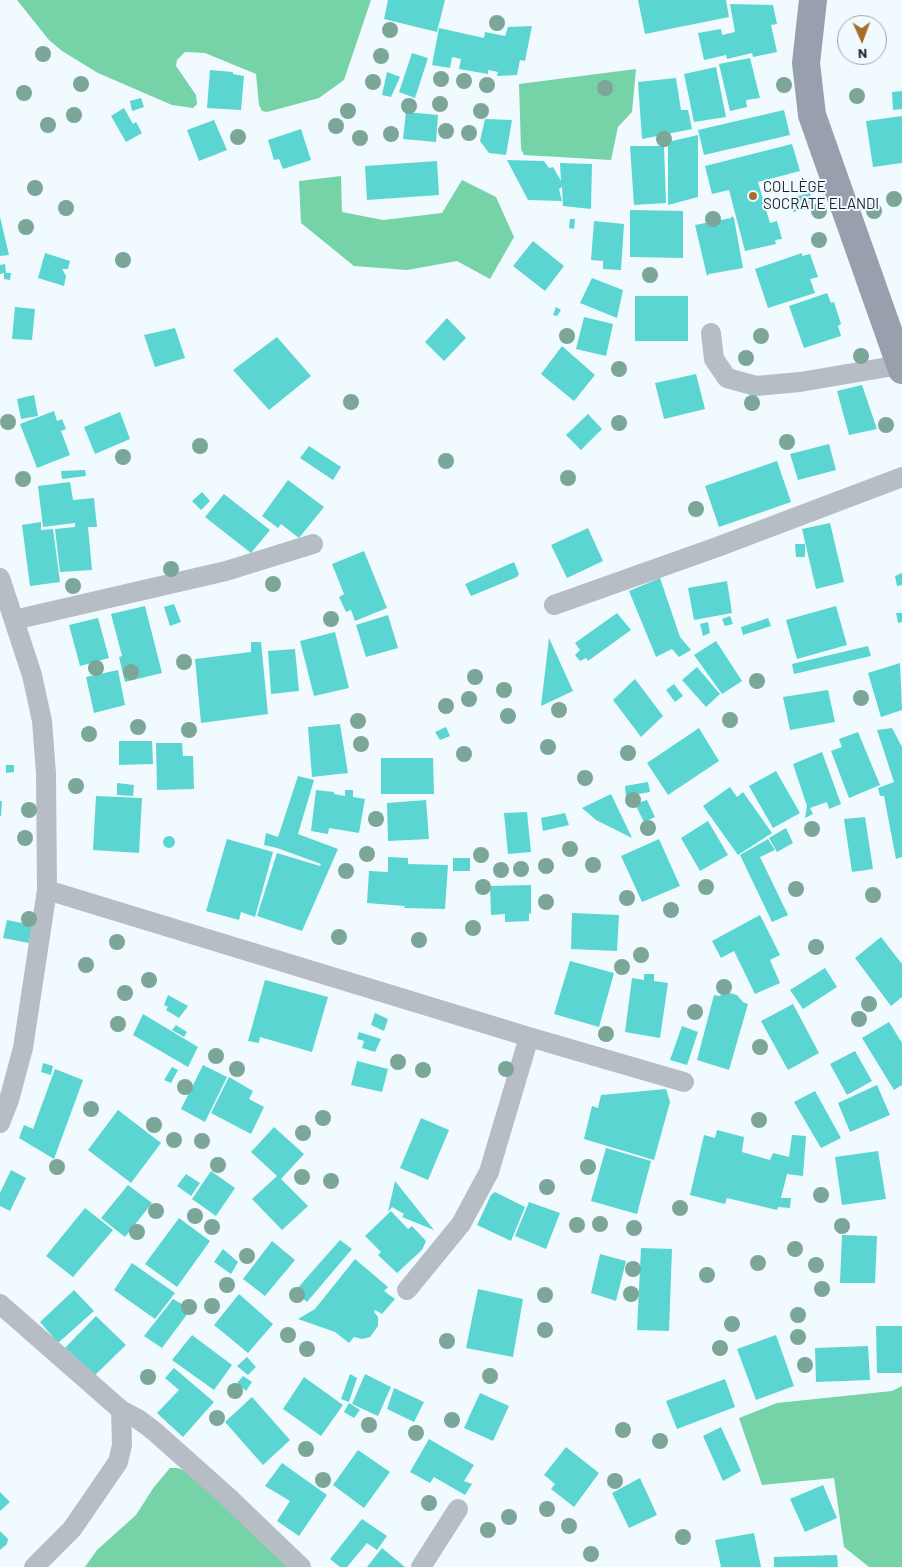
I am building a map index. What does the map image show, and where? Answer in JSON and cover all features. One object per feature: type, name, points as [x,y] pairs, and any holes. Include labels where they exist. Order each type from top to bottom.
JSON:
[{"type":"main road","points":[[813,0],[806,63],[812,116],[901,368]]},
{"type":"street","points":[[711,332],[714,358],[727,378],[756,386],[901,368]]},
{"type":"street","points":[[554,605],[720,546],[902,477]]},
{"type":"street","points":[[14,620],[226,571],[313,544]]},
{"type":"street","points":[[0,578],[32,675],[42,721],[46,773],[47,890],[23,1048],[9,1100],[0,1122]]},
{"type":"street","points":[[47,890],[529,1037],[684,1082]]},
{"type":"street","points":[[407,1290],[461,1224],[484,1181],[529,1037]]},
{"type":"street","points":[[0,1304],[121,1410],[138,1418],[154,1431],[228,1497],[301,1567]]},
{"type":"street","points":[[34,1567],[72,1529],[118,1462],[122,1445],[121,1410]]},
{"type":"street","points":[[421,1567],[458,1509]]},
{"type":"green space","points":[[17,0],[371,0],[344,80],[319,98],[267,112],[262,111],[259,105],[256,74],[205,53],[185,52],[177,60],[176,66],[196,95],[197,104],[193,108],[172,105],[98,73],[62,51],[49,40]]},
{"type":"green space","points":[[636,69],[632,112],[618,127],[611,160],[524,155],[521,149],[519,84]]},
{"type":"green space","points":[[341,176],[342,212],[383,220],[442,213],[462,180],[496,197],[514,237],[490,279],[457,261],[407,270],[354,266],[301,223],[299,181]]},
{"type":"green space","points":[[902,1386],[902,1567],[869,1567],[844,1547],[834,1478],[762,1485],[739,1418],[777,1403],[892,1391]]},
{"type":"green space","points":[[170,1468],[177,1468],[203,1477],[287,1567],[85,1567],[97,1550],[136,1515],[154,1487]]},
{"type":"building","points":[[388,0],[445,0],[437,32],[384,19]]},
{"type":"building","points":[[638,0],[726,0],[729,17],[645,34]]},
{"type":"building","points":[[730,4],[773,5],[777,24],[771,25],[777,52],[753,57],[752,53],[727,59],[726,55],[704,60],[698,33],[721,29],[722,35],[735,32]]},
{"type":"building","points":[[532,26],[525,61],[520,60],[517,75],[497,76],[498,72],[488,70],[488,74],[459,69],[461,59],[452,57],[450,68],[432,65],[439,28],[484,38],[485,32],[505,36],[508,27]]},
{"type":"building","points":[[412,53],[428,58],[415,98],[399,92]]},
{"type":"building","points":[[750,58],[760,98],[746,100],[747,107],[730,111],[719,64]]},
{"type":"building","points":[[716,67],[726,117],[694,122],[684,74]]},
{"type":"building","points":[[210,70],[233,72],[233,74],[244,76],[241,110],[207,108]]},
{"type":"building","points":[[387,72],[400,77],[391,97],[382,95]]},
{"type":"building","points":[[676,78],[681,110],[688,110],[692,129],[642,139],[638,82]]},
{"type":"building","points":[[902,91],[902,109],[893,110],[892,92]]},
{"type":"building","points":[[141,98],[144,107],[132,111],[130,101]]},
{"type":"building","points":[[124,108],[133,124],[136,122],[142,133],[126,142],[111,116]]},
{"type":"building","points":[[784,110],[790,135],[704,155],[698,130]]},
{"type":"building","points":[[406,112],[438,115],[436,142],[403,139]]},
{"type":"building","points":[[902,116],[902,163],[873,167],[866,121]]},
{"type":"building","points":[[485,119],[512,120],[506,155],[489,153],[480,141]]},
{"type":"building","points":[[214,120],[227,150],[199,161],[187,130]]},
{"type":"building","points":[[301,129],[311,160],[283,169],[279,159],[274,160],[268,140]]},
{"type":"building","points":[[698,135],[698,197],[668,205],[668,142]]},
{"type":"building","points":[[792,144],[800,171],[758,182],[770,223],[777,221],[782,239],[775,240],[776,244],[745,251],[729,190],[712,194],[705,166]]},
{"type":"building","points":[[630,146],[664,146],[666,203],[634,205]]},
{"type":"building","points":[[507,160],[544,161],[549,168],[553,167],[561,181],[560,163],[592,164],[591,209],[563,206],[562,187],[559,189],[562,201],[528,200]]},
{"type":"building","points":[[437,161],[439,195],[367,200],[365,166]]},
{"type":"building","points":[[810,193],[814,207],[793,212],[790,198]]},
{"type":"building","points":[[630,210],[683,211],[683,258],[630,257]]},
{"type":"building","points":[[732,216],[734,218],[743,268],[709,274],[707,276],[695,225],[731,218]]},
{"type":"building","points":[[0,217],[9,255],[0,256]]},
{"type":"building","points":[[570,219],[575,219],[574,229],[569,228]]},
{"type":"building","points":[[594,221],[624,224],[621,270],[603,269],[603,261],[591,260]]},
{"type":"building","points":[[533,241],[564,266],[545,291],[513,266]]},
{"type":"building","points":[[45,253],[70,261],[68,269],[62,269],[66,276],[64,286],[38,278]]},
{"type":"building","points":[[802,253],[802,256],[810,254],[818,277],[810,279],[815,293],[768,308],[755,269]]},
{"type":"building","points":[[5,264],[6,273],[11,273],[10,280],[4,279],[4,273],[0,274],[0,265]]},
{"type":"building","points":[[592,278],[623,290],[617,318],[580,303]]},
{"type":"building","points":[[827,293],[831,303],[834,302],[841,324],[838,326],[841,336],[804,348],[789,306]]},
{"type":"building","points":[[635,296],[688,296],[688,341],[635,341]]},
{"type":"building","points":[[15,307],[35,309],[32,340],[12,339]]},
{"type":"building","points":[[556,307],[561,310],[557,316],[553,315]]},
{"type":"building","points":[[584,317],[613,324],[606,356],[576,349]]},
{"type":"building","points":[[447,318],[466,338],[444,361],[425,342]]},
{"type":"building","points":[[175,328],[185,358],[155,367],[144,335]]},
{"type":"building","points":[[277,337],[311,376],[269,410],[233,370]]},
{"type":"building","points":[[562,346],[595,375],[574,401],[541,374]]},
{"type":"building","points":[[696,374],[705,409],[664,419],[655,383]]},
{"type":"building","points":[[862,385],[877,429],[849,435],[837,391]]},
{"type":"building","points":[[34,395],[38,416],[21,419],[17,399]]},
{"type":"building","points":[[54,411],[57,421],[62,419],[66,429],[61,431],[70,455],[37,468],[20,424]]},
{"type":"building","points":[[120,412],[130,439],[95,454],[84,427]]},
{"type":"building","points":[[588,414],[602,429],[581,450],[566,435]]},
{"type":"building","points":[[829,444],[836,470],[798,480],[790,454]]},
{"type":"building","points":[[309,446],[341,467],[333,480],[300,458]]},
{"type":"building","points":[[777,461],[791,502],[719,527],[705,486]]},
{"type":"building","points":[[85,470],[86,476],[62,479],[61,471]]},
{"type":"building","points":[[288,480],[324,507],[299,538],[281,524],[278,528],[262,516]]},
{"type":"building","points":[[70,482],[73,500],[94,498],[97,527],[88,527],[92,570],[60,572],[55,529],[75,527],[75,523],[43,527],[38,486]]},
{"type":"building","points":[[202,492],[210,501],[201,510],[192,501]]},
{"type":"building","points":[[224,494],[270,530],[251,553],[205,517]]},
{"type":"building","points":[[41,522],[41,530],[53,529],[60,582],[30,586],[22,525]]},
{"type":"building","points":[[830,523],[844,582],[816,589],[802,529]]},
{"type":"building","points":[[588,528],[603,561],[567,578],[551,545]]},
{"type":"building","points":[[795,544],[805,544],[805,557],[796,557]]},
{"type":"building","points":[[364,551],[387,608],[355,621],[351,610],[346,612],[339,597],[344,594],[332,564]]},
{"type":"building","points":[[514,562],[519,574],[517,577],[471,596],[465,584]]},
{"type":"building","points":[[902,573],[902,585],[897,586],[895,576]]},
{"type":"building","points":[[660,578],[680,637],[691,650],[679,657],[672,649],[656,657],[629,591]]},
{"type":"building","points":[[727,581],[732,613],[694,620],[688,588]]},
{"type":"building","points":[[174,604],[181,622],[170,626],[164,607]]},
{"type":"building","points":[[145,606],[162,673],[125,682],[119,657],[122,656],[111,614]]},
{"type":"building","points":[[836,606],[847,645],[797,659],[786,620]]},
{"type":"building","points":[[617,613],[631,630],[588,661],[586,658],[580,661],[575,655],[580,650],[575,643]]},
{"type":"building","points":[[896,613],[902,613],[902,622],[898,623]]},
{"type":"building","points":[[388,615],[398,648],[366,657],[356,625]]},
{"type":"building","points":[[730,616],[733,624],[725,626],[722,619]]},
{"type":"building","points":[[98,618],[109,658],[80,666],[69,625]]},
{"type":"building","points":[[768,618],[771,626],[743,635],[741,627]]},
{"type":"building","points":[[708,622],[710,633],[703,636],[700,624]]},
{"type":"building","points":[[335,632],[349,688],[314,696],[300,641]]},
{"type":"building","points":[[549,638],[573,691],[541,706]]},
{"type":"building","points":[[716,641],[742,681],[722,694],[694,655]]},
{"type":"building","points":[[251,642],[261,642],[268,714],[201,723],[195,659],[251,652]]},
{"type":"building","points":[[868,646],[871,656],[794,674],[792,664]]},
{"type":"building","points":[[295,649],[299,691],[271,694],[268,651]]},
{"type":"building","points":[[900,663],[902,710],[881,717],[868,673]]},
{"type":"building","points":[[697,667],[720,694],[706,707],[682,680]]},
{"type":"building","points":[[118,670],[125,705],[94,713],[86,677]]},
{"type":"building","points":[[635,679],[663,716],[641,737],[613,700]]},
{"type":"building","points":[[674,684],[683,696],[675,702],[666,690]]},
{"type":"building","points":[[828,690],[835,722],[790,730],[783,697]]},
{"type":"building","points":[[340,724],[348,773],[312,777],[308,727]]},
{"type":"building","points":[[446,727],[450,736],[440,740],[435,732]]},
{"type":"building","points":[[699,728],[719,761],[668,795],[647,763]]},
{"type":"building","points":[[892,728],[902,747],[902,857],[896,859],[884,796],[880,796],[878,788],[894,782],[877,730]]},
{"type":"building","points":[[858,732],[880,785],[849,798],[831,751],[842,747],[839,739]]},
{"type":"building","points":[[119,741],[152,741],[153,764],[119,765]]},
{"type":"building","points":[[156,743],[182,743],[183,756],[193,756],[194,789],[157,790]]},
{"type":"building","points":[[822,752],[841,804],[829,809],[827,802],[810,808],[813,814],[805,818],[807,806],[793,764]]},
{"type":"building","points":[[381,758],[433,758],[434,794],[381,794]]},
{"type":"building","points":[[6,765],[14,765],[14,772],[6,773]]},
{"type":"building","points":[[776,771],[800,813],[773,828],[749,786]]},
{"type":"building","points":[[298,776],[314,780],[298,834],[338,849],[302,931],[257,916],[277,853],[320,866],[321,864],[264,845],[266,833],[278,837]]},
{"type":"building","points":[[648,782],[650,792],[626,796],[625,786]]},
{"type":"building","points":[[117,783],[134,785],[133,796],[117,795]]},
{"type":"building","points":[[730,787],[737,797],[743,792],[772,833],[738,855],[703,806]]},
{"type":"building","points":[[316,790],[334,792],[334,794],[345,796],[345,790],[353,790],[353,797],[365,799],[359,833],[329,828],[328,834],[311,831]]},
{"type":"building","points":[[611,794],[632,838],[596,820],[582,808]]},
{"type":"building","points":[[96,796],[142,798],[139,853],[93,850]]},
{"type":"building","points":[[426,800],[429,839],[388,841],[387,803]]},
{"type":"building","points":[[647,800],[655,817],[644,822],[635,804]]},
{"type":"building","points":[[0,801],[2,801],[1,816],[0,816]]},
{"type":"building","points":[[527,812],[531,852],[508,854],[504,813]]},
{"type":"building","points":[[565,813],[569,825],[543,831],[541,818]]},
{"type":"building","points":[[865,817],[873,869],[852,872],[844,819]]},
{"type":"building","points":[[708,821],[728,855],[700,871],[681,838]]},
{"type":"building","points":[[786,828],[793,843],[777,852],[769,838]]},
{"type":"building","points":[[167,836],[171,836],[175,842],[171,848],[167,848],[163,844],[163,840]]},
{"type":"building","points":[[227,839],[273,852],[255,917],[241,912],[239,920],[206,911]]},
{"type":"building","points":[[659,839],[680,886],[642,902],[621,856]]},
{"type":"building","points":[[768,839],[775,850],[760,857],[788,915],[772,922],[740,855]]},
{"type":"building","points":[[388,857],[408,858],[408,864],[448,865],[445,909],[404,908],[405,906],[367,903],[369,871],[388,872]]},
{"type":"building","points":[[453,858],[470,858],[470,871],[453,871]]},
{"type":"building","points":[[531,885],[531,914],[529,913],[529,921],[505,922],[505,914],[491,915],[490,886]]},
{"type":"building","points":[[572,913],[619,915],[617,951],[571,949]]},
{"type":"building","points":[[760,915],[780,955],[770,960],[780,983],[755,994],[734,951],[721,958],[712,941]]},
{"type":"building","points":[[7,920],[32,925],[29,943],[3,938]]},
{"type":"building","points":[[881,937],[902,964],[902,997],[891,1006],[855,958]]},
{"type":"building","points":[[570,961],[614,973],[599,1027],[554,1014]]},
{"type":"building","points":[[825,968],[837,987],[803,1009],[790,990]]},
{"type":"building","points":[[644,974],[654,974],[654,981],[668,983],[660,1038],[625,1032],[632,978],[644,980]]},
{"type":"building","points":[[265,980],[328,997],[312,1052],[260,1037],[259,1043],[248,1041]]},
{"type":"building","points":[[726,992],[737,995],[743,1002],[748,1004],[729,1070],[697,1060],[714,995],[719,996]]},
{"type":"building","points":[[168,995],[188,1006],[179,1018],[166,1010],[168,1007],[164,1005]]},
{"type":"building","points":[[793,1004],[819,1053],[788,1070],[761,1021]]},
{"type":"building","points":[[375,1013],[388,1019],[384,1031],[371,1025]]},
{"type":"building","points":[[143,1014],[198,1047],[188,1067],[133,1035]]},
{"type":"building","points":[[889,1022],[902,1043],[902,1085],[894,1090],[862,1038]]},
{"type":"building","points":[[176,1025],[187,1032],[184,1037],[172,1030]]},
{"type":"building","points":[[682,1026],[698,1032],[687,1065],[670,1060]]},
{"type":"building","points":[[359,1032],[381,1039],[375,1052],[362,1048],[364,1041],[357,1039]]},
{"type":"building","points":[[855,1051],[872,1081],[847,1095],[830,1064]]},
{"type":"building","points":[[357,1061],[388,1069],[382,1092],[351,1085]]},
{"type":"building","points":[[43,1063],[53,1066],[51,1075],[41,1072]]},
{"type":"building","points":[[203,1065],[227,1077],[205,1122],[181,1109]]},
{"type":"building","points":[[172,1067],[178,1070],[171,1083],[164,1080]]},
{"type":"building","points":[[55,1069],[83,1080],[54,1159],[19,1138],[24,1125],[33,1129]]},
{"type":"building","points":[[229,1077],[253,1091],[249,1099],[264,1107],[251,1134],[211,1113]]},
{"type":"building","points":[[877,1085],[890,1115],[850,1132],[838,1103]]},
{"type":"building","points":[[666,1089],[670,1102],[654,1160],[584,1139],[592,1106],[598,1108],[601,1095]]},
{"type":"building","points":[[815,1091],[841,1138],[821,1148],[794,1102]]},
{"type":"building","points":[[118,1110],[161,1143],[131,1183],[88,1150]]},
{"type":"building","points":[[421,1118],[449,1130],[428,1180],[400,1168]]},
{"type":"building","points":[[274,1127],[304,1154],[281,1179],[308,1206],[282,1230],[252,1199],[277,1176],[251,1152]]},
{"type":"building","points":[[717,1130],[744,1137],[742,1152],[770,1160],[773,1153],[789,1157],[792,1135],[806,1136],[803,1176],[787,1174],[781,1198],[791,1198],[790,1208],[778,1207],[777,1210],[727,1198],[725,1204],[690,1195],[704,1135],[715,1138]]},
{"type":"building","points":[[606,1148],[651,1161],[637,1214],[591,1201]]},
{"type":"building","points":[[878,1151],[886,1199],[842,1205],[835,1157]]},
{"type":"building","points":[[11,1170],[26,1178],[10,1211],[0,1206],[0,1193]]},
{"type":"building","points":[[211,1171],[235,1188],[216,1216],[192,1199]]},
{"type":"building","points":[[186,1174],[200,1183],[191,1196],[177,1186]]},
{"type":"building","points":[[395,1181],[434,1230],[402,1217],[404,1214],[392,1207],[388,1212]]},
{"type":"building","points":[[128,1185],[152,1203],[125,1237],[101,1218]]},
{"type":"building","points":[[495,1192],[525,1207],[511,1241],[477,1225],[491,1195]]},
{"type":"building","points":[[529,1202],[560,1213],[546,1249],[515,1236]]},
{"type":"building","points":[[85,1208],[113,1230],[73,1277],[46,1256]]},
{"type":"building","points":[[391,1211],[408,1229],[412,1226],[426,1241],[422,1250],[397,1273],[378,1255],[381,1252],[365,1236]]},
{"type":"building","points":[[179,1218],[210,1241],[177,1287],[145,1264]]},
{"type":"building","points":[[842,1235],[877,1236],[875,1283],[840,1283]]},
{"type":"building","points":[[340,1240],[352,1249],[307,1302],[295,1291]]},
{"type":"building","points":[[272,1241],[295,1260],[265,1296],[243,1279]]},
{"type":"building","points":[[641,1248],[672,1249],[669,1331],[637,1330]]},
{"type":"building","points":[[223,1249],[238,1262],[231,1274],[214,1262]]},
{"type":"building","points":[[600,1254],[626,1261],[616,1301],[591,1293]]},
{"type":"building","points":[[355,1259],[388,1287],[384,1291],[395,1299],[382,1314],[375,1310],[374,1312],[378,1317],[378,1326],[370,1337],[362,1339],[354,1337],[349,1343],[335,1332],[298,1319],[315,1309]]},
{"type":"building","points":[[132,1263],[175,1293],[155,1319],[114,1290]]},
{"type":"building","points":[[478,1289],[523,1299],[513,1357],[466,1348]]},
{"type":"building","points":[[74,1290],[94,1311],[58,1343],[40,1322]]},
{"type":"building","points":[[239,1294],[273,1324],[248,1353],[214,1325]]},
{"type":"building","points":[[173,1299],[191,1309],[162,1348],[144,1336]]},
{"type":"building","points":[[96,1316],[126,1345],[91,1379],[62,1351]]},
{"type":"building","points":[[876,1326],[902,1326],[902,1373],[877,1373]]},
{"type":"building","points":[[192,1335],[232,1365],[214,1390],[172,1360]]},
{"type":"building","points":[[776,1335],[794,1386],[756,1400],[737,1349]]},
{"type":"building","points":[[868,1346],[870,1380],[816,1382],[815,1348]]},
{"type":"building","points":[[247,1357],[256,1367],[248,1375],[237,1366]]},
{"type":"building","points":[[174,1368],[214,1402],[183,1437],[157,1413],[179,1390],[165,1378]]},
{"type":"building","points":[[350,1374],[357,1378],[349,1402],[341,1399]]},
{"type":"building","points":[[365,1374],[391,1387],[378,1416],[352,1404]]},
{"type":"building","points":[[243,1376],[252,1382],[246,1391],[237,1383]]},
{"type":"building","points":[[304,1377],[343,1405],[321,1436],[283,1409]]},
{"type":"building","points":[[725,1379],[735,1407],[677,1429],[666,1401]]},
{"type":"building","points":[[394,1388],[424,1402],[414,1422],[387,1409]]},
{"type":"building","points":[[480,1393],[509,1406],[493,1441],[464,1428]]},
{"type":"building","points":[[252,1397],[290,1440],[263,1465],[225,1422]]},
{"type":"building","points":[[349,1403],[360,1410],[354,1418],[344,1412]]},
{"type":"building","points":[[721,1427],[741,1471],[723,1481],[703,1436]]},
{"type":"building","points":[[429,1439],[474,1465],[464,1481],[472,1484],[465,1495],[434,1477],[430,1483],[410,1472]]},
{"type":"building","points":[[566,1447],[599,1473],[574,1507],[551,1489],[555,1484],[544,1475]]},
{"type":"building","points":[[358,1450],[390,1472],[364,1508],[333,1485]]},
{"type":"building","points":[[282,1463],[327,1495],[299,1536],[277,1521],[290,1501],[265,1486]]},
{"type":"building","points":[[640,1478],[657,1515],[629,1528],[612,1493]]},
{"type":"building","points":[[823,1485],[837,1518],[805,1532],[790,1499]]},
{"type":"building","points":[[0,1492],[10,1502],[0,1511]]},
{"type":"building","points":[[362,1519],[387,1536],[377,1550],[367,1543],[347,1567],[340,1567],[330,1559]]},
{"type":"building","points":[[0,1531],[8,1539],[7,1544],[0,1550]]},
{"type":"building","points":[[754,1533],[761,1567],[721,1567],[715,1540]]},
{"type":"building","points":[[382,1548],[405,1567],[367,1567]]},
{"type":"building","points":[[837,1555],[838,1567],[774,1567],[774,1557]]},
{"type":"place","name":"COLLÈGE SOCRATE ELANDI","points":[[753,196]]}]
